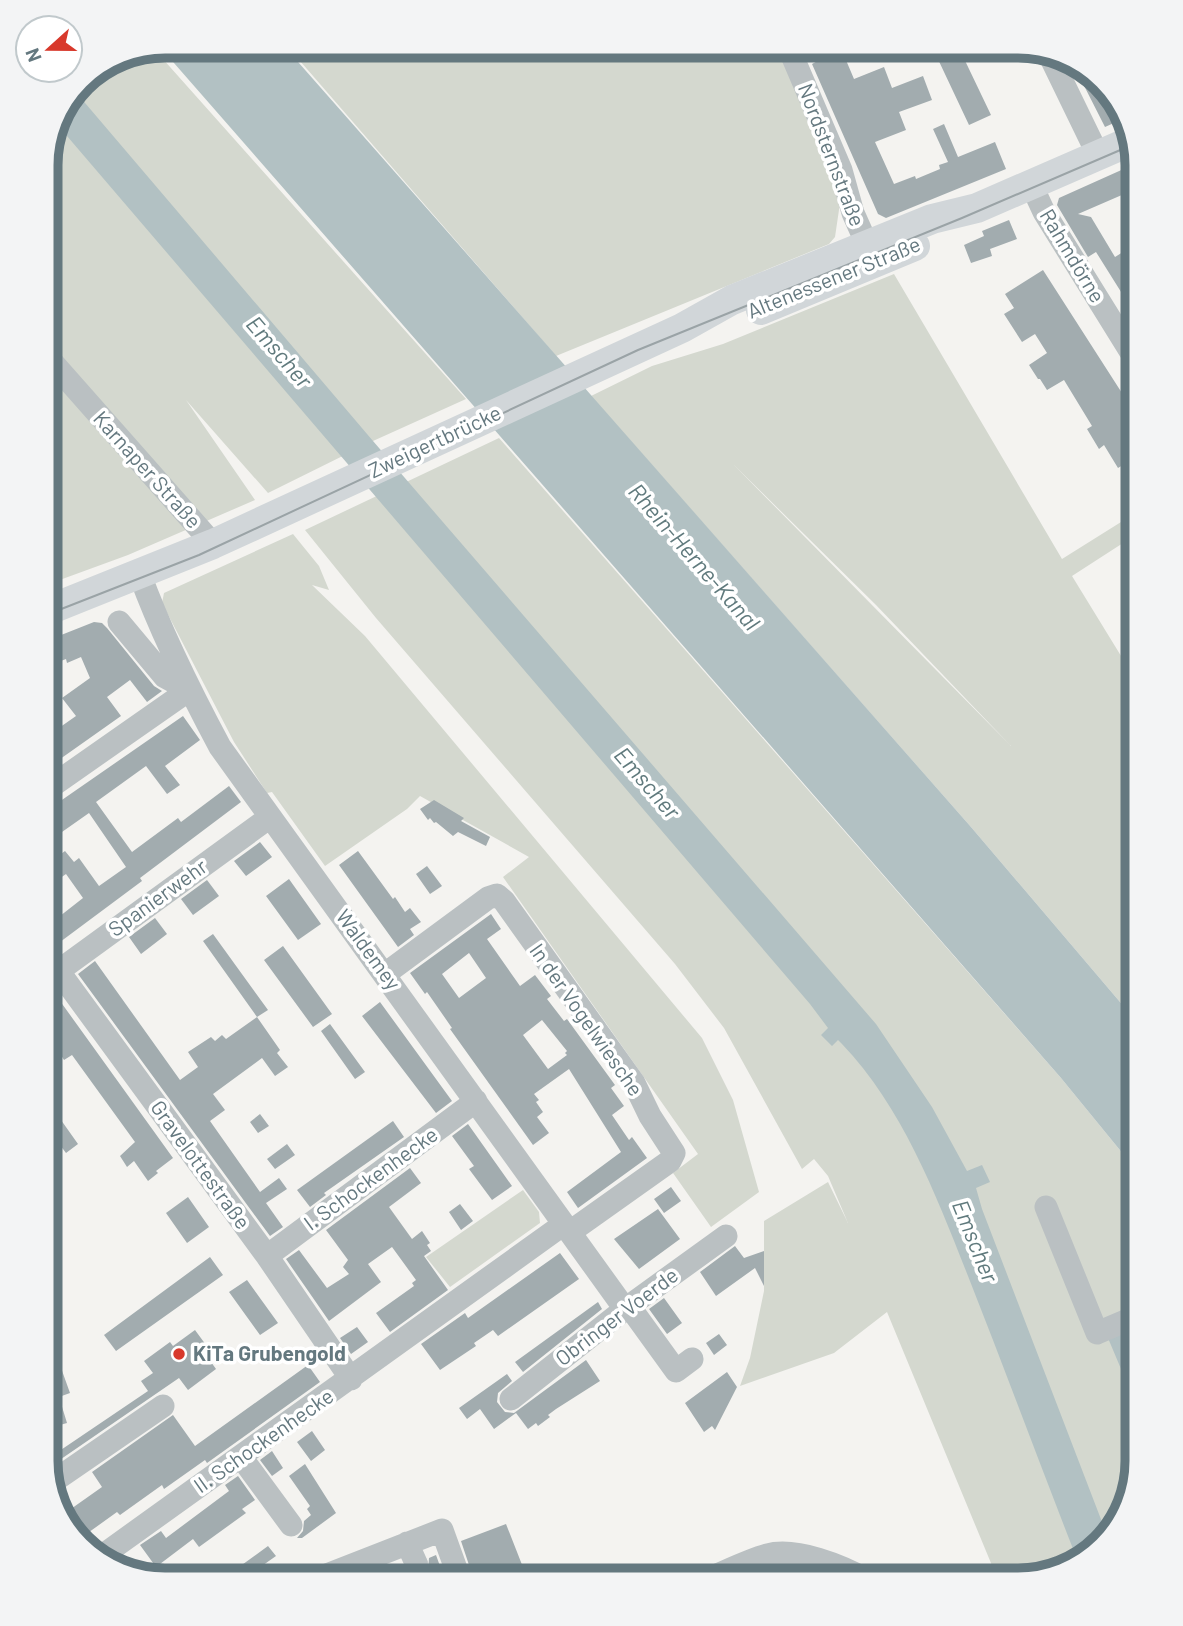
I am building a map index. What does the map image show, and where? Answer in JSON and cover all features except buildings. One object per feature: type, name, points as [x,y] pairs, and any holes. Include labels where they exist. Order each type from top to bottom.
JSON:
[{"type":"main road","name":"Altenessener Straße","points":[[611,359],[682,328],[748,315],[872,254],[932,219],[977,208],[1123,144]]},
{"type":"main road","name":"Zweigertbrücke","points":[[213,544],[611,359]]},
{"type":"main road","name":"Karnaper Straße","points":[[58,606],[213,544]]},
{"type":"street","name":"Nordsternstraße","points":[[793,58],[841,170],[853,214],[872,254]]},
{"type":"street","points":[[1053,63],[1098,155]]},
{"type":"street","name":"Rahmdörne","points":[[1031,184],[1044,212],[1125,341]]},
{"type":"street","name":"Karnaper Straße","points":[[58,369],[213,544]]},
{"type":"street","name":"Waldemey","points":[[140,575],[149,602],[189,690],[220,747],[567,1228],[676,1371],[692,1359]]},
{"type":"street","points":[[58,782],[189,690],[165,677],[119,622]]},
{"type":"street","name":"Spanierwehr","points":[[58,963],[270,817]]},
{"type":"street","name":"In der Vogelwiesche","points":[[385,974],[488,898],[497,895],[504,901],[634,1083],[650,1116],[674,1153],[670,1161],[567,1228]]},
{"type":"street","name":"Gravelottestraße","points":[[58,979],[267,1256],[351,1379]]},
{"type":"street","name":"I. Schockenhecke","points":[[267,1256],[476,1101]]},
{"type":"street","points":[[1046,1207],[1097,1333],[1125,1321]]},
{"type":"street","name":"II. Schockenhecke","points":[[108,1552],[567,1228]]},
{"type":"street","name":"Obringer Voerde","points":[[511,1399],[627,1307],[726,1236]]},
{"type":"street","points":[[59,1477],[163,1406]]},
{"type":"street","points":[[241,1457],[291,1525]]},
{"type":"street","points":[[358,1568],[412,1553],[442,1530],[456,1568]]},
{"type":"street","points":[[735,1568],[768,1555],[795,1553],[840,1568]]},
{"type":"shaded area","points":[[162,58],[466,399],[268,493],[186,400],[255,500],[128,555],[58,581],[58,158],[61,137],[80,100],[94,84],[130,63]]},
{"type":"shaded area","points":[[297,58],[789,58],[837,170],[840,203],[835,237],[829,244],[556,356]]},
{"type":"shaded area","points":[[894,274],[1062,559],[1125,520],[1125,542],[1072,576],[1125,662],[1125,1008],[971,827],[591,396],[652,366],[723,344]],"holes":[[[733,464],[876,605],[1011,746]]]},
{"type":"shaded area","points":[[499,438],[1061,1078],[1125,1156],[1124,1475],[1122,1489],[1111,1515],[1094,1537],[1083,1546],[1046,1565],[993,1568],[887,1312],[834,1353],[740,1386],[750,1358],[764,1291],[764,1221],[828,1182],[848,1223],[828,1176],[814,1159],[802,1169],[724,1028],[675,964],[376,618],[305,530]]},
{"type":"shaded area","points":[[293,534],[319,566],[329,590],[312,585],[365,636],[702,1038],[733,1100],[759,1192],[711,1227],[673,1173],[698,1154],[503,877],[529,857],[420,796],[407,809],[325,866],[272,792],[267,793],[234,742],[162,603],[164,593]]},
{"type":"shaded area","points":[[523,1190],[539,1212],[540,1223],[450,1287],[426,1257]]},
{"type":"water","name":"Rhein-Herne-Kanal","points":[[170,58],[295,58],[971,827],[1125,1008],[1125,1156],[1061,1078]]},
{"type":"water","name":"Emscher","points":[[81,99],[876,1024],[932,1107],[967,1171],[982,1165],[990,1182],[976,1188],[982,1209],[1103,1526],[1074,1552],[982,1312],[916,1154],[883,1096],[864,1069],[838,1040],[832,1046],[821,1035],[828,1028],[63,132]]},
{"type":"water","points":[[1125,1331],[1125,1378],[1108,1338]]},
{"type":"tunnel","points":[[416,1563],[418,1568]]},
{"type":"tram line","points":[[58,610],[199,555],[638,350],[962,218],[1124,149]]},
{"type":"place","name":"KiTa Grubengold","points":[[179,1354]]}]
